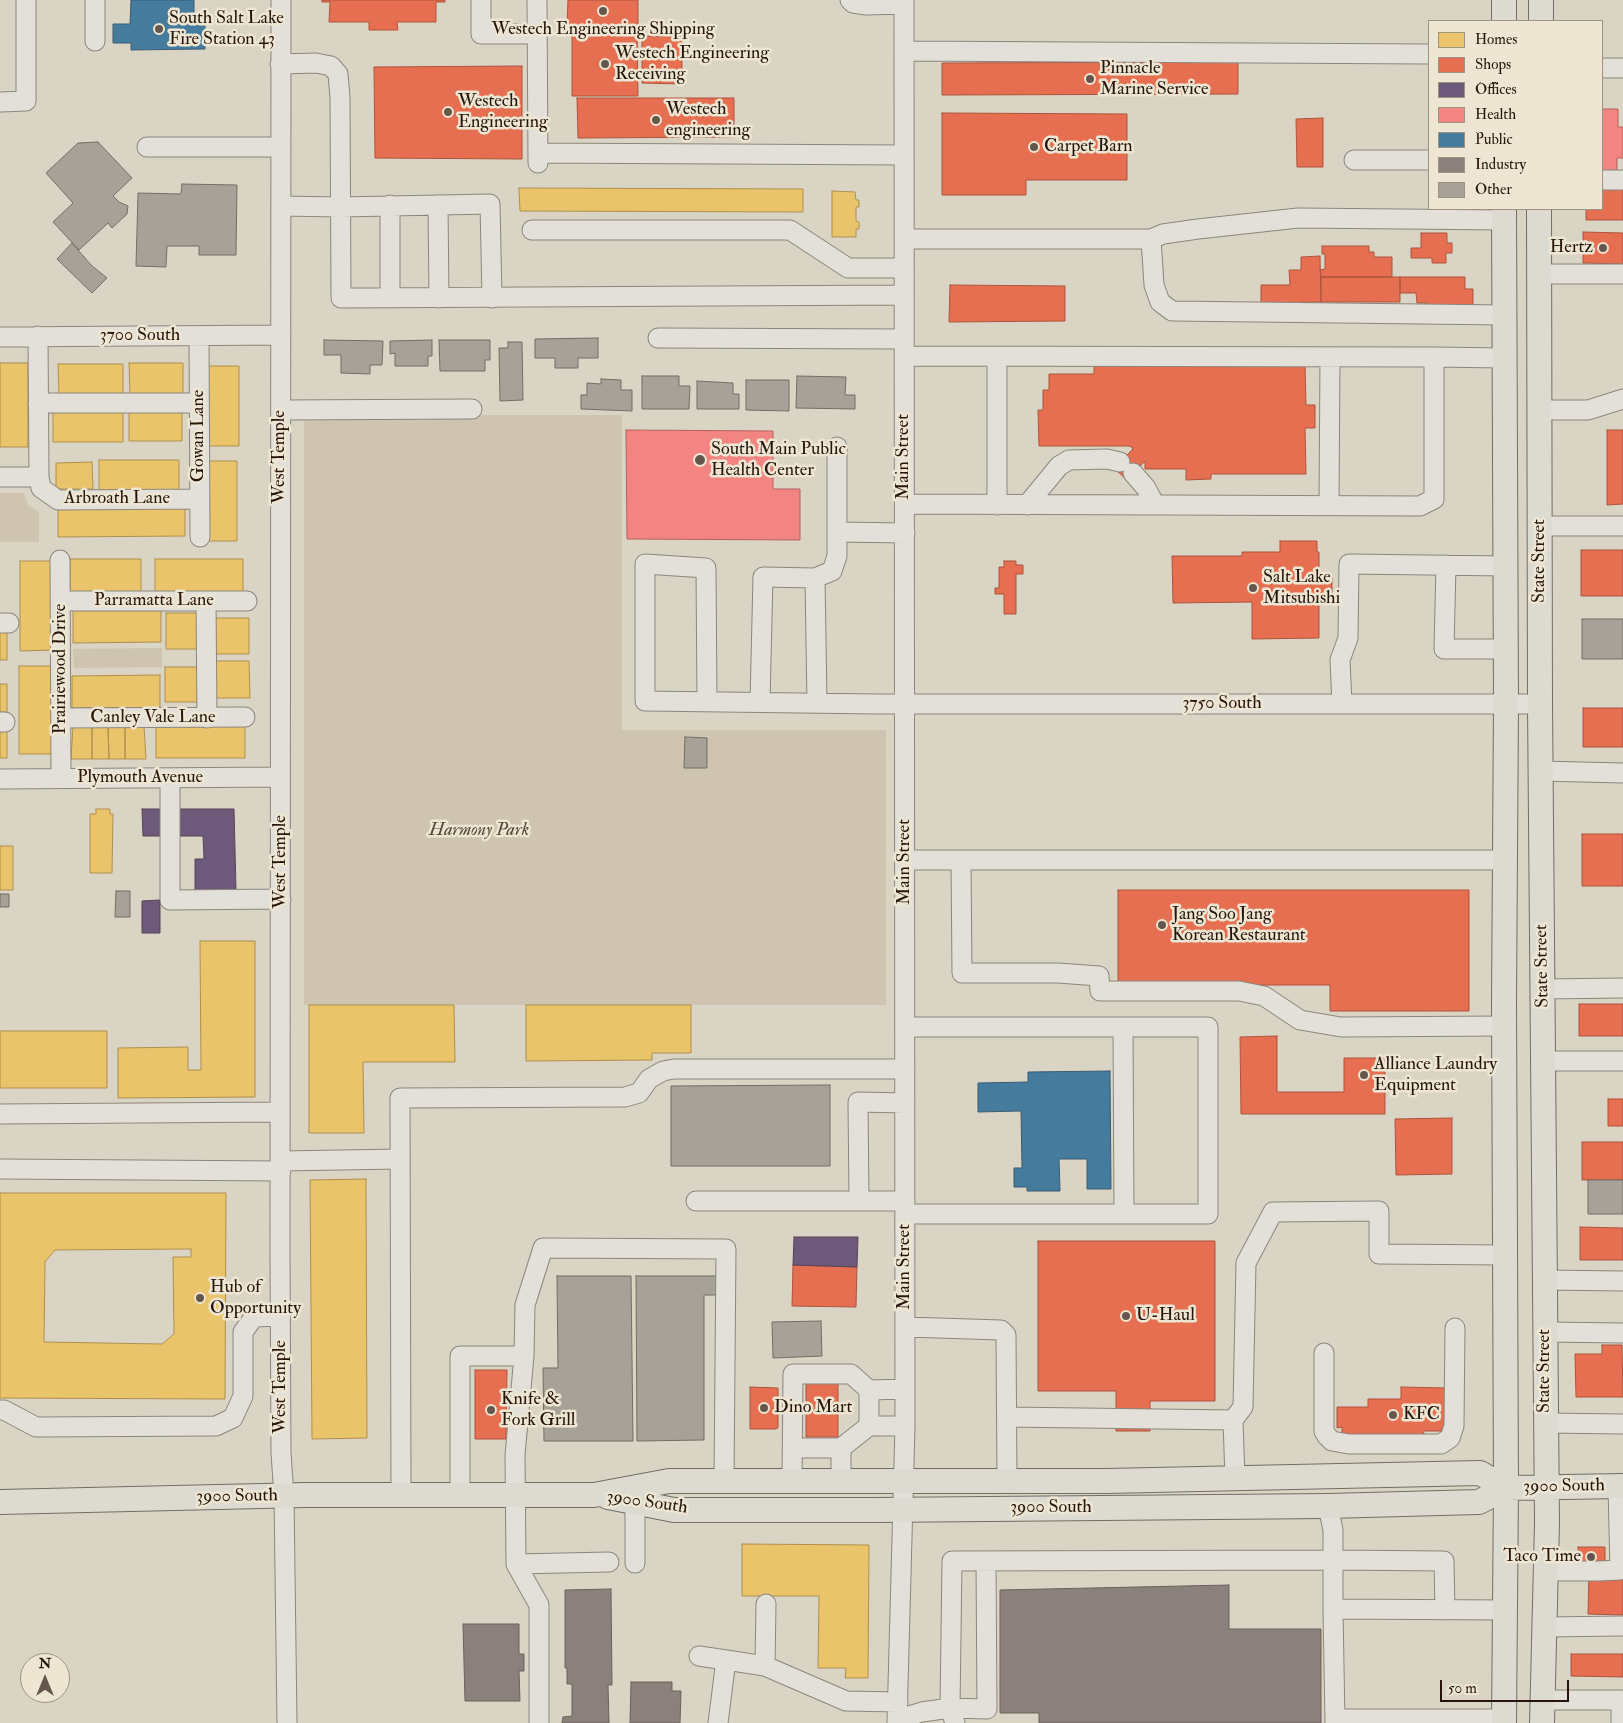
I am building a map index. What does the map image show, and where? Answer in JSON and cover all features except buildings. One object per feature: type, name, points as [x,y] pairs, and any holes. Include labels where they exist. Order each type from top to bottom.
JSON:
[{"type":"main road","points":[[1504,0],[1504,20]]},
{"type":"main road","points":[[1541,0],[1541,20]]},
{"type":"main road","name":"State Street","points":[[1539,210],[1540,771],[1546,1487],[1542,1711]]},
{"type":"main road","name":"State Street","points":[[1504,214],[1506,566],[1504,1026],[1506,1488],[1504,1721]]},
{"type":"main road","name":"3900 South","points":[[0,1502],[284,1496],[594,1495],[668,1481],[841,1480],[1007,1482],[1480,1473],[1506,1488]]},
{"type":"main road","name":"3900 South","points":[[594,1495],[674,1510],[903,1510],[1328,1506],[1479,1502],[1506,1488],[1620,1486]]},
{"type":"street","points":[[0,102],[26,101],[26,0]]},
{"type":"street","points":[[94,0],[95,41]]},
{"type":"street","name":"West Temple","points":[[280,0],[281,1452],[284,1496],[288,1723]]},
{"type":"street","points":[[481,0],[481,34],[537,34]]},
{"type":"street","points":[[537,0],[538,158],[904,155]]},
{"type":"street","points":[[850,0],[853,3],[866,5],[904,2]]},
{"type":"street","name":"Main Street","points":[[898,1715],[906,1327],[904,2]]},
{"type":"street","points":[[904,51],[1428,54]]},
{"type":"street","points":[[280,64],[316,63],[331,66],[338,74],[340,97],[341,298],[904,295]]},
{"type":"street","points":[[1603,68],[1623,68]]},
{"type":"street","points":[[147,146],[281,147]]},
{"type":"street","points":[[1354,160],[1428,160]]},
{"type":"street","points":[[1603,180],[1623,180]]},
{"type":"street","points":[[438,204],[439,298]]},
{"type":"street","points":[[281,206],[490,204],[492,298]]},
{"type":"street","points":[[390,205],[390,298]]},
{"type":"street","points":[[904,240],[1151,239],[1163,234],[1298,218],[1504,214]]},
{"type":"street","points":[[532,230],[790,230],[848,268],[904,268]]},
{"type":"street","points":[[1151,239],[1154,285],[1160,302],[1172,311],[1504,315]]},
{"type":"street","points":[[1540,274],[1623,274]]},
{"type":"street","name":"3700 South","points":[[0,337],[281,335]]},
{"type":"street","points":[[0,477],[39,477],[38,336]]},
{"type":"street","name":"Gowan Lane","points":[[199,336],[200,537]]},
{"type":"street","points":[[658,338],[904,348],[997,357],[1504,358]]},
{"type":"street","points":[[997,357],[997,504]]},
{"type":"street","points":[[1329,505],[1330,357]]},
{"type":"street","points":[[904,504],[1420,506],[1434,498],[1434,357]]},
{"type":"street","points":[[1540,410],[1588,410],[1623,399]]},
{"type":"street","points":[[38,403],[199,403]]},
{"type":"street","points":[[281,410],[472,409]]},
{"type":"street","points":[[760,702],[763,577],[815,578],[832,571],[837,556],[837,447]]},
{"type":"street","points":[[1027,504],[1059,466],[1069,460],[1107,459],[1127,468],[1146,488],[1155,505]]},
{"type":"street","name":"Arbroath Lane","points":[[39,477],[41,488],[58,500],[199,499]]},
{"type":"street","points":[[1540,526],[1623,526]]},
{"type":"street","points":[[837,532],[904,533]]},
{"type":"street","name":"Prairiewood Drive","points":[[60,560],[61,778]]},
{"type":"street","name":"3750 South","points":[[707,702],[706,568],[645,564],[645,701],[707,702],[760,702],[905,704],[1540,704]]},
{"type":"street","points":[[1342,704],[1340,660],[1348,638],[1349,564],[1506,566]]},
{"type":"street","points":[[1446,565],[1444,649],[1505,649]]},
{"type":"street","points":[[815,578],[817,703]]},
{"type":"street","points":[[206,601],[208,718]]},
{"type":"street","name":"Parramatta Lane","points":[[61,602],[247,601]]},
{"type":"street","name":"Canley Vale Lane","points":[[61,718],[245,717]]},
{"type":"street","points":[[1540,771],[1623,773]]},
{"type":"street","name":"Plymouth Avenue","points":[[0,779],[280,777]]},
{"type":"street","points":[[170,778],[170,900],[281,900]]},
{"type":"street","points":[[905,860],[1505,860]]},
{"type":"street","points":[[961,860],[962,973],[1058,973],[1099,976],[1100,991],[1239,991],[1264,996],[1300,1020],[1341,1027],[1504,1026]]},
{"type":"street","points":[[1543,989],[1623,988]]},
{"type":"street","points":[[696,1201],[859,1201],[905,1208],[1124,1214],[1208,1214],[1208,1027],[905,1027]]},
{"type":"street","points":[[1123,1027],[1124,1214]]},
{"type":"street","points":[[1543,1061],[1623,1061]]},
{"type":"street","points":[[401,1496],[400,1098],[626,1097],[638,1093],[649,1079],[663,1071],[674,1069],[905,1069]]},
{"type":"street","points":[[859,1201],[858,1102],[905,1103]]},
{"type":"street","points":[[0,1114],[280,1112]]},
{"type":"street","points":[[0,1169],[281,1166],[400,1159]]},
{"type":"street","points":[[1234,1479],[1233,1420],[1243,1407],[1246,1264],[1273,1212],[1379,1211],[1379,1254],[1506,1255]]},
{"type":"street","points":[[539,1723],[539,1605],[516,1564],[514,1495],[515,1455],[524,1356],[525,1305],[543,1248],[726,1249],[724,1481]]},
{"type":"street","points":[[1544,1280],[1623,1281]]},
{"type":"street","points":[[0,1410],[4,1410],[36,1427],[216,1426],[233,1418],[242,1396],[243,1332],[254,1317],[281,1316]]},
{"type":"street","points":[[906,1327],[1001,1330],[1006,1335],[1007,1482]]},
{"type":"street","points":[[1324,1353],[1324,1431],[1332,1441],[1349,1444],[1441,1444],[1450,1438],[1454,1426],[1455,1328]]},
{"type":"street","points":[[1544,1332],[1623,1334]]},
{"type":"street","points":[[460,1495],[460,1356],[524,1356]]},
{"type":"street","points":[[792,1480],[793,1374],[851,1374],[869,1390],[905,1389]]},
{"type":"street","points":[[869,1390],[869,1426]]},
{"type":"street","points":[[1007,1417],[1233,1420]]},
{"type":"street","points":[[1545,1423],[1623,1424]]},
{"type":"street","points":[[793,1448],[841,1448],[869,1426],[905,1426]]},
{"type":"street","points":[[841,1448],[841,1480]]},
{"type":"street","points":[[1546,1571],[1598,1572],[1620,1570],[1620,1486]]},
{"type":"street","points":[[635,1503],[635,1563]]},
{"type":"street","points":[[1328,1506],[1333,1530],[1335,1721],[1504,1721]]},
{"type":"street","points":[[699,1656],[765,1666],[846,1701],[898,1715],[922,1712],[953,1716],[987,1709],[986,1561]]},
{"type":"street","points":[[953,1716],[952,1562],[1444,1561],[1445,1610]]},
{"type":"street","points":[[516,1564],[609,1562]]},
{"type":"street","points":[[765,1666],[766,1604]]},
{"type":"street","points":[[1333,1609],[1504,1610]]},
{"type":"street","points":[[1544,1627],[1623,1626]]},
{"type":"street","points":[[718,1723],[726,1660]]},
{"type":"street","points":[[1542,1711],[1621,1700],[1621,1723]]},
{"type":"green space","name":"Harmony Park","points":[[304,415],[622,415],[622,730],[886,730],[886,1005],[304,1005]]},
{"type":"green space","points":[[0,493],[24,493],[28,506],[39,512],[39,542],[0,542]]},
{"type":"green space","points":[[162,648],[162,667],[74,668],[73,649]]},
{"type":"place","name":"Westech Engineering Shipping","points":[[603,11]]},
{"type":"place","name":"South Salt Lake Fire Station 43","points":[[159,29]]},
{"type":"place","name":"Westech Engineering Receiving","points":[[605,64]]},
{"type":"place","name":"Pinnacle Marine Service","points":[[1090,79]]},
{"type":"place","name":"Westech Engineering","points":[[448,112]]},
{"type":"place","name":"Westech engineering","points":[[656,120]]},
{"type":"place","name":"Carpet Barn","points":[[1034,147]]},
{"type":"place","name":"Hertz","points":[[1603,248]]},
{"type":"place","name":"South Main Public Health Center","points":[[700,460]]},
{"type":"place","name":"Salt Lake Mitsubishi","points":[[1253,588]]},
{"type":"place","name":"Jang Soo Jang Korean Restaurant","points":[[1162,925]]},
{"type":"place","name":"Alliance Laundry Equipment","points":[[1364,1075]]},
{"type":"place","name":"Hub of Opportunity","points":[[200,1298]]},
{"type":"place","name":"U-Haul","points":[[1126,1316]]},
{"type":"place","name":"Dino Mart","points":[[764,1408]]},
{"type":"place","name":"Knife & Fork Grill","points":[[491,1410]]},
{"type":"place","name":"KFC","points":[[1393,1415]]},
{"type":"place","name":"Taco Time","points":[[1591,1557]]}]
